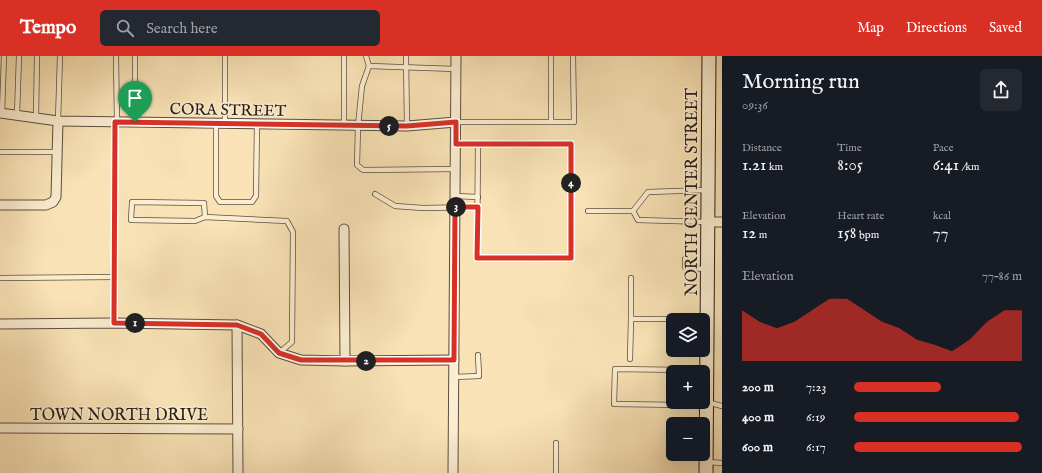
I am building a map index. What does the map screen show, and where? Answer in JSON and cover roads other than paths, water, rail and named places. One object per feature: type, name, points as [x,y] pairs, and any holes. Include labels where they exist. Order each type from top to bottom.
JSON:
[{"type":"main road","name":"NORTH CENTER STREET","points":[[708,313],[709,56]]},
{"type":"main road","name":"NORTH CENTER STREET","points":[[706,468],[707,409]]},
{"type":"street","points":[[454,473],[456,56]]},
{"type":"street","name":"CORA STREET","points":[[1,113],[58,121],[344,126],[407,126],[456,122]]},
{"type":"street","points":[[0,205],[46,205],[53,202],[56,197],[58,121]]},
{"type":"street","points":[[708,222],[722,222]]},
{"type":"street","points":[[344,229],[346,361]]},
{"type":"street","points":[[0,324],[114,323],[237,325],[261,334],[279,353],[301,360],[454,360]]},
{"type":"street","points":[[237,325],[238,473]]},
{"type":"street","name":"TOWN NORTH DRIVE","points":[[0,428],[238,429]]},
{"type":"lane","points":[[1,113],[4,56]]},
{"type":"lane","points":[[17,115],[19,56]]},
{"type":"lane","points":[[36,118],[38,56]]},
{"type":"lane","points":[[58,121],[60,56]]},
{"type":"lane","points":[[114,323],[116,56]]},
{"type":"lane","points":[[135,56],[135,122]]},
{"type":"lane","points":[[225,56],[216,196],[220,202],[252,202],[256,196],[257,124]]},
{"type":"lane","points":[[344,56],[344,126]]},
{"type":"lane","points":[[366,56],[369,66],[362,86],[358,126],[357,165],[363,170],[455,169]]},
{"type":"lane","points":[[406,56],[407,126]]},
{"type":"lane","points":[[551,56],[551,122]]},
{"type":"lane","points":[[456,122],[574,122],[573,56]]},
{"type":"lane","points":[[369,66],[456,69]]},
{"type":"lane","points":[[456,144],[478,144],[571,144],[571,258],[477,258],[478,144]]},
{"type":"lane","points":[[0,152],[57,152]]},
{"type":"lane","points":[[633,211],[648,192],[708,190]]},
{"type":"lane","points":[[374,194],[395,206],[423,208],[478,207]]},
{"type":"lane","points":[[455,196],[478,196]]},
{"type":"lane","points":[[205,217],[204,202],[132,202],[131,220],[195,221],[205,217],[287,221],[293,232],[292,342],[279,353]]},
{"type":"lane","points":[[588,211],[633,211]]},
{"type":"lane","points":[[633,211],[638,220],[708,222]]},
{"type":"lane","points":[[686,260],[686,267],[708,269]]},
{"type":"lane","points":[[0,278],[114,277]]},
{"type":"lane","points":[[630,360],[631,278]]},
{"type":"lane","points":[[631,319],[666,319]]},
{"type":"lane","points":[[454,377],[479,376],[478,355]]},
{"type":"lane","points":[[666,370],[615,369],[614,404],[666,405]]},
{"type":"lane","points":[[710,403],[722,406]]},
{"type":"lane","points":[[556,443],[556,473]]},
{"type":"lane","points":[[706,468],[722,463]]}]
